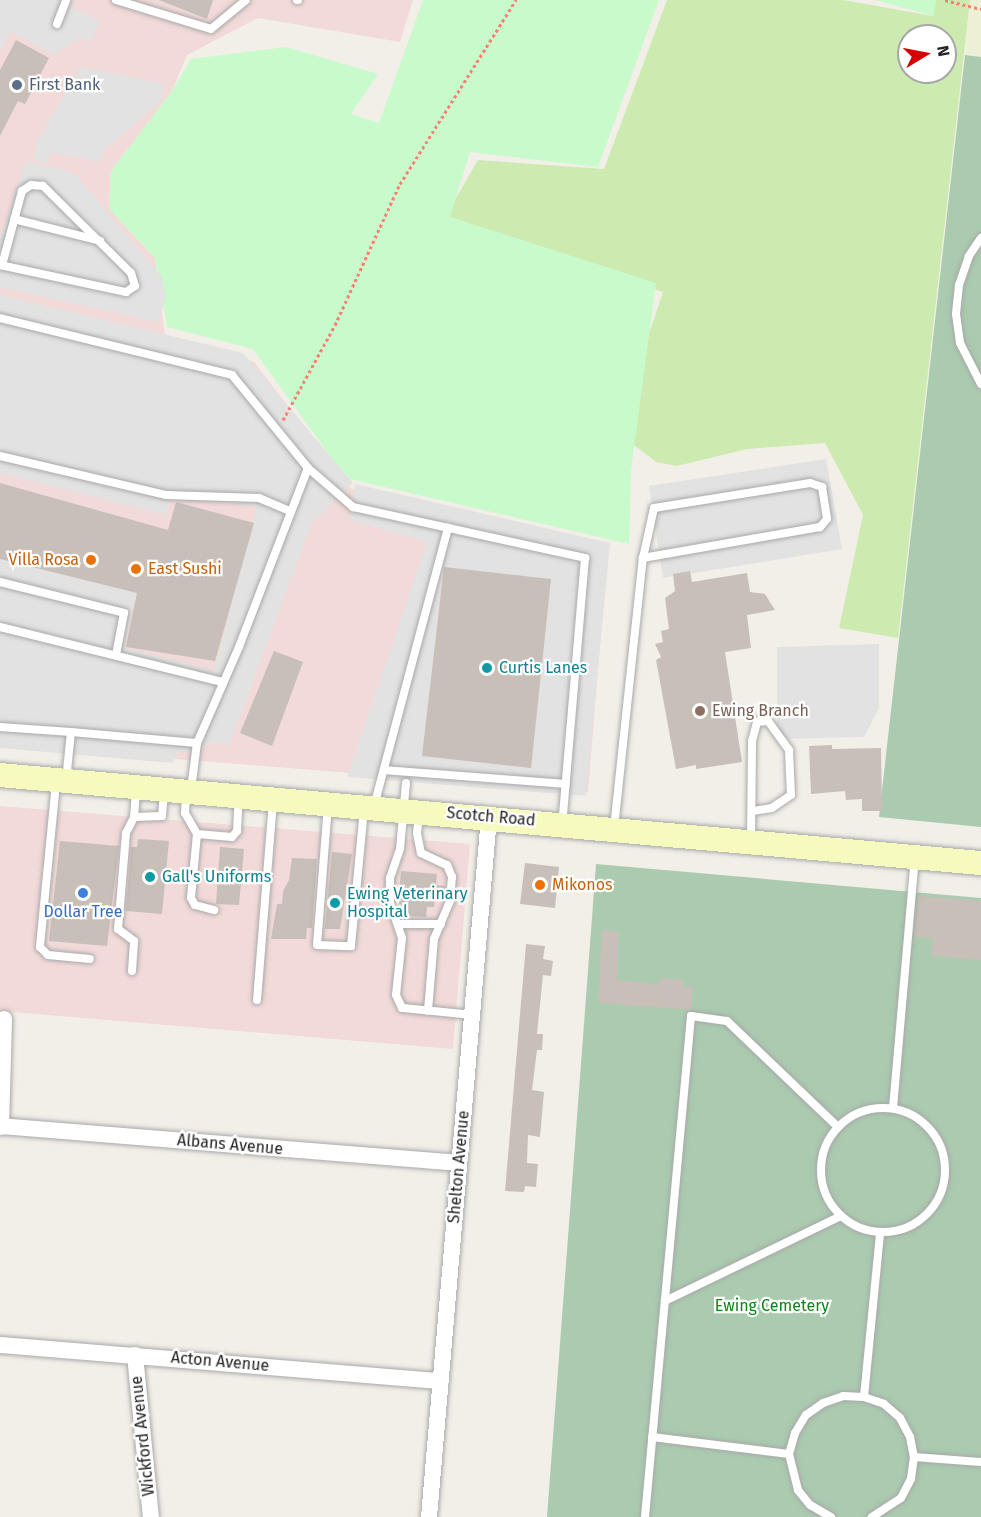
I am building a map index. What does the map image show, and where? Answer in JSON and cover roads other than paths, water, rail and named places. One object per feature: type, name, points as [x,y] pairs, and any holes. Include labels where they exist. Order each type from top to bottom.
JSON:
[{"type":"main road","name":"Scotch Road","points":[[0,775],[328,802],[981,863]]},
{"type":"street","name":"Shelton Avenue","points":[[429,1517],[489,817]]},
{"type":"street","points":[[1,1126],[4,1019]]},
{"type":"street","name":"Albans Avenue","points":[[1,1126],[459,1163]]},
{"type":"street","name":"Acton Avenue","points":[[0,1345],[441,1381]]},
{"type":"street","name":"Wickford Avenue","points":[[135,1355],[151,1517]]},
{"type":"lane","points":[[57,24],[66,0]]},
{"type":"lane","points":[[116,0],[210,30],[246,0]]},
{"type":"lane","points":[[31,185],[44,186],[100,241],[130,273],[135,286],[130,291],[1,265],[22,191],[31,185]]},
{"type":"lane","points":[[14,219],[100,241]]},
{"type":"lane","points":[[981,238],[969,256],[959,285],[956,314],[960,343],[981,384]]},
{"type":"lane","points":[[0,318],[232,375],[308,468],[353,507],[585,558],[561,824]]},
{"type":"lane","points":[[0,456],[166,495],[259,498],[289,511]]},
{"type":"lane","points":[[134,817],[162,816],[181,790],[197,743],[308,468]]},
{"type":"lane","points":[[614,829],[643,558],[654,508],[810,483],[822,487],[827,519],[820,527],[643,558]]},
{"type":"lane","points":[[328,802],[317,945],[351,946],[369,806],[384,770],[448,528]]},
{"type":"lane","points":[[0,582],[124,614],[116,655]]},
{"type":"lane","points":[[0,627],[223,682]]},
{"type":"lane","points":[[751,842],[752,741],[758,722],[768,721],[789,750],[791,795],[772,808],[752,811]]},
{"type":"lane","points":[[0,726],[197,743]]},
{"type":"lane","points":[[71,732],[61,780],[40,947],[48,955],[90,959]]},
{"type":"lane","points":[[384,770],[565,784]]},
{"type":"lane","points":[[406,783],[421,853],[447,865],[452,877],[450,901],[434,939],[428,1011]]},
{"type":"lane","points":[[132,971],[134,941],[118,929],[126,833],[134,817],[136,786]]},
{"type":"lane","points":[[181,790],[185,813],[197,834],[191,898],[195,904],[214,910]]},
{"type":"lane","points":[[197,834],[232,837],[237,831],[239,795]]},
{"type":"lane","points":[[257,1000],[273,798]]},
{"type":"lane","points":[[413,810],[390,878],[390,903],[400,924],[396,995],[402,1008],[472,1015]]},
{"type":"lane","points":[[893,1108],[915,857]]},
{"type":"lane","points":[[400,924],[441,924]]},
{"type":"lane","points":[[645,1517],[692,1016],[726,1021],[837,1126]]},
{"type":"lane","points":[[893,1108],[915,1116],[931,1129],[941,1148],[945,1168],[942,1190],[932,1209],[916,1223],[880,1234],[857,1227],[841,1216],[822,1184],[820,1165],[825,1144],[837,1126],[864,1111],[893,1108]]},
{"type":"lane","points":[[665,1301],[841,1216]]},
{"type":"lane","points":[[864,1397],[880,1234]]},
{"type":"lane","points":[[831,1517],[810,1505],[798,1490],[789,1454],[795,1433],[806,1415],[823,1403],[843,1396],[864,1397],[884,1404],[900,1418],[910,1437],[914,1457],[911,1479],[901,1497],[872,1517]]},
{"type":"lane","points":[[652,1437],[789,1454]]},
{"type":"lane","points":[[914,1457],[981,1462]]},
{"type":"place","name":"First Bank","points":[[17,85]]},
{"type":"place","name":"Villa Rosa","points":[[91,560]]},
{"type":"place","name":"East Sushi","points":[[136,569]]},
{"type":"place","name":"Curtis Lanes","points":[[487,668]]},
{"type":"place","name":"Ewing Branch","points":[[700,711]]},
{"type":"place","name":"Gall's Uniforms","points":[[150,877]]},
{"type":"place","name":"Mikonos","points":[[540,885]]},
{"type":"place","name":"Dollar Tree","points":[[83,893]]},
{"type":"place","name":"Ewing Veterinary Hospital","points":[[335,903]]},
{"type":"park label","name":"Ewing Cemetery","points":[[772,1306]]}]
